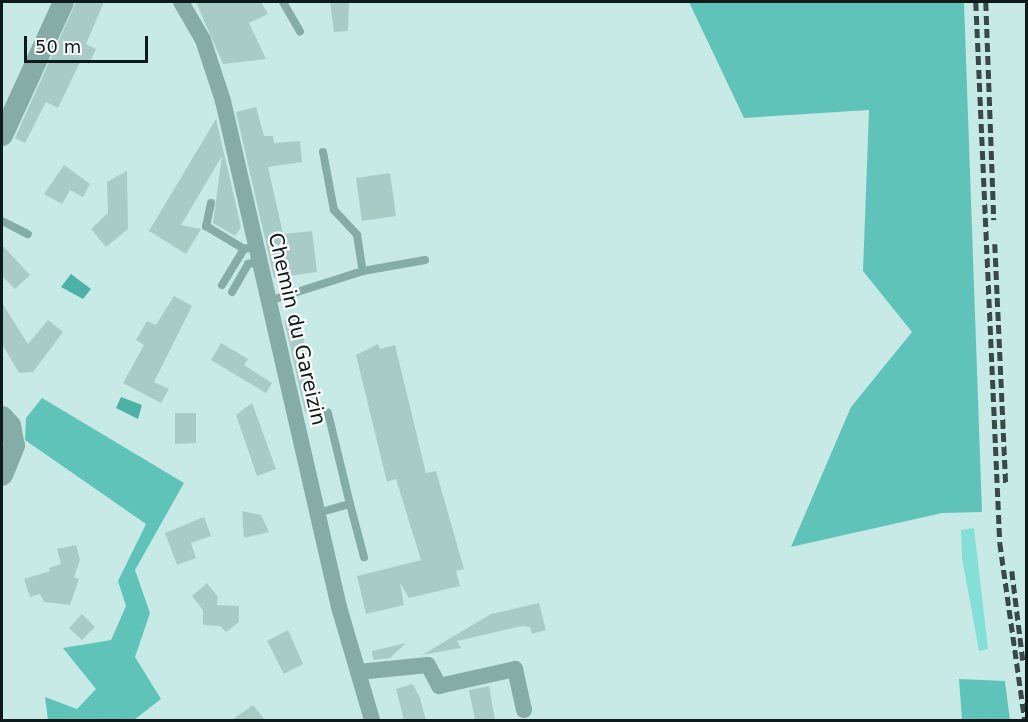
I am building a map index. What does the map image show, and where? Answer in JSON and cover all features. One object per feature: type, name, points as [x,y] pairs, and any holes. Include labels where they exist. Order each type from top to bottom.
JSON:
[{"type":"street","points":[[2,135],[63,2]]},
{"type":"street","name":"Chemin du Gareizin","points":[[181,2],[203,40],[223,101],[254,252],[269,301],[318,513],[372,720]]},
{"type":"street","points":[[2,416],[10,425],[14,445],[2,475]]},
{"type":"street","points":[[358,672],[428,665],[439,686],[515,669],[524,710]]},
{"type":"lane","points":[[283,2],[300,31]]},
{"type":"lane","points":[[324,152],[333,210],[357,235],[363,271]]},
{"type":"lane","points":[[211,203],[206,226],[254,252]]},
{"type":"lane","points":[[2,221],[28,234]]},
{"type":"lane","points":[[222,285],[254,252]]},
{"type":"lane","points":[[232,292],[254,252]]},
{"type":"lane","points":[[269,301],[363,271],[425,260]]},
{"type":"lane","points":[[328,413],[364,556]]},
{"type":"lane","points":[[318,513],[350,504]]},
{"type":"shaded area","points":[[689,2],[964,2],[982,512],[942,513],[791,547],[851,407],[912,332],[863,271],[869,110],[744,118]]},
{"type":"shaded area","points":[[71,274],[91,289],[83,299],[61,287]]},
{"type":"shaded area","points":[[121,397],[142,405],[138,419],[116,408]]},
{"type":"shaded area","points":[[42,398],[184,483],[135,570],[150,613],[135,657],[161,699],[134,720],[48,720],[45,697],[77,709],[96,689],[63,648],[111,640],[126,606],[118,581],[146,524],[25,440],[26,418]]},
{"type":"shaded area","points":[[974,528],[988,649],[979,651],[962,558],[961,530]]},
{"type":"shaded area","points":[[959,679],[1005,681],[1010,720],[962,720]]},
{"type":"building","points":[[76,2],[104,2],[86,44],[96,49],[89,64],[81,60],[58,108],[46,102],[25,143],[15,138]]},
{"type":"building","points":[[196,2],[261,2],[268,14],[249,23],[266,59],[223,64]]},
{"type":"building","points":[[330,2],[349,2],[348,31],[334,32]]},
{"type":"building","points":[[256,107],[264,136],[273,136],[274,143],[300,141],[302,162],[268,167],[283,234],[312,231],[317,272],[274,278],[236,112]]},
{"type":"building","points":[[216,119],[241,227],[235,236],[213,223],[222,156],[181,225],[201,229],[186,254],[149,231]]},
{"type":"building","points":[[64,165],[90,184],[83,197],[70,190],[62,204],[44,194]]},
{"type":"building","points":[[127,171],[128,229],[106,247],[91,229],[108,213],[107,182]]},
{"type":"building","points":[[390,173],[396,216],[362,221],[356,178]]},
{"type":"building","points":[[2,245],[30,275],[15,289],[2,276]]},
{"type":"building","points":[[174,296],[192,306],[154,382],[169,389],[161,403],[123,383],[144,345],[136,340],[147,321],[156,325]]},
{"type":"building","points":[[2,303],[28,344],[48,320],[63,332],[33,372],[19,373],[2,344]]},
{"type":"building","points":[[298,316],[320,408],[305,412],[284,320]]},
{"type":"building","points":[[221,343],[248,359],[244,365],[272,383],[266,393],[211,360]]},
{"type":"building","points":[[378,344],[380,349],[395,345],[426,473],[436,471],[464,569],[456,571],[460,586],[409,598],[400,583],[404,605],[366,614],[357,576],[421,560],[396,479],[387,482],[356,355]]},
{"type":"building","points":[[252,403],[276,469],[257,476],[236,415]]},
{"type":"building","points":[[175,413],[196,413],[196,443],[175,444]]},
{"type":"building","points":[[242,511],[261,515],[269,532],[244,538]]},
{"type":"building","points":[[204,517],[211,536],[191,543],[196,558],[177,565],[165,533]]},
{"type":"building","points":[[76,545],[80,560],[74,577],[79,579],[70,605],[44,602],[40,594],[30,597],[24,579],[50,571],[49,568],[61,564],[57,549]]},
{"type":"building","points":[[207,583],[218,597],[217,605],[239,606],[239,622],[226,632],[220,626],[203,625],[203,610],[192,596]]},
{"type":"building","points":[[539,603],[546,630],[532,634],[530,627],[522,626],[457,641],[461,648],[422,655],[491,614]]},
{"type":"building","points":[[82,614],[95,627],[82,640],[69,628]]},
{"type":"building","points":[[288,630],[303,664],[284,674],[267,641]]},
{"type":"building","points":[[406,643],[390,658],[373,660],[372,651]]},
{"type":"building","points":[[413,684],[420,698],[426,720],[404,720],[396,689]]},
{"type":"building","points":[[489,686],[495,720],[475,720],[469,690]]},
{"type":"building","points":[[253,705],[265,720],[232,720]]},
{"type":"railway","points":[[976,2],[1000,543],[1025,720]]},
{"type":"railway","points":[[986,2],[994,220]]},
{"type":"railway","points":[[995,244],[1006,484]]},
{"type":"railway","points":[[1012,571],[1023,660]]}]
